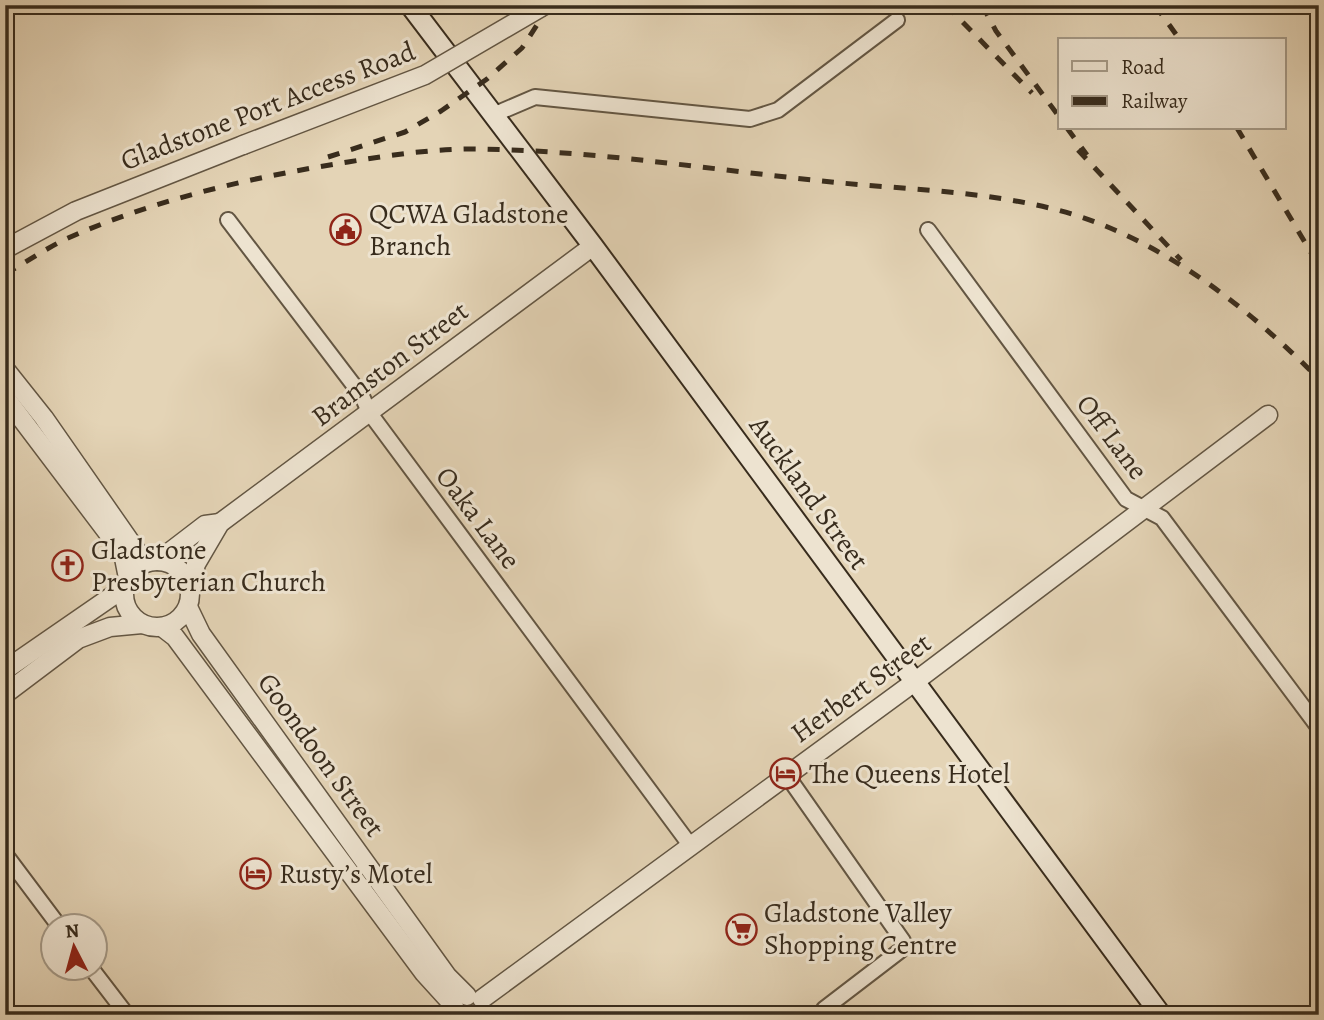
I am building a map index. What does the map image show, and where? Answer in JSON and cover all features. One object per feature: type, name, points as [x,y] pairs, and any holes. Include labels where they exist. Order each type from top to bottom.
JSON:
[{"type":"main road","name":"Auckland Street","points":[[410,5],[593,246],[913,683],[1161,1015]]},
{"type":"street","name":"Gladstone Port Access Road","points":[[5,249],[87,206],[425,75],[545,5]]},
{"type":"street","points":[[493,116],[535,97],[750,119],[778,110],[897,20]]},
{"type":"street","name":"Oaka Lane","points":[[228,220],[362,397],[369,412],[690,845]]},
{"type":"street","name":"Off Lane","points":[[928,230],[1126,499],[1162,518],[1319,728]]},
{"type":"street","name":"Bramston Street","points":[[189,598],[196,564],[220,523],[593,246]]},
{"type":"street","points":[[5,369],[151,562],[176,566],[188,580],[189,598],[182,617],[162,627],[142,624],[110,626],[78,639],[5,694]]},
{"type":"street","points":[[5,397],[123,553],[129,613],[142,624]]},
{"type":"street","name":"Herbert Street","points":[[469,1006],[913,683],[1268,415]]},
{"type":"street","name":"Bramston Street","points":[[151,562],[205,525],[220,523]]},
{"type":"street","points":[[5,670],[151,562]]},
{"type":"street","name":"Goondoon Street","points":[[189,598],[201,634],[469,1006]]},
{"type":"street","name":"Goondoon Street","points":[[162,627],[175,637],[424,973],[469,1006]]},
{"type":"street","points":[[786,774],[903,941],[901,950],[824,1009],[824,1015]]},
{"type":"street","points":[[5,854],[49,912]]},
{"type":"street","points":[[102,982],[127,1015]]},
{"type":"railway","points":[[328,157],[405,132],[441,111],[487,79],[522,48],[550,5]]},
{"type":"railway","points":[[946,5],[1032,93]]},
{"type":"railway","points":[[982,5],[996,31],[1058,115]]},
{"type":"railway","points":[[1155,5],[1179,38]]},
{"type":"railway","points":[[1068,130],[1087,155]]},
{"type":"railway","points":[[1238,130],[1319,266]]},
{"type":"railway","points":[[5,274],[58,243],[100,225],[169,201],[240,182],[426,151],[474,149],[561,153],[962,193],[1065,212],[1130,237],[1189,270],[1243,310],[1319,379]]},
{"type":"railway","points":[[1078,150],[1181,260]]},
{"type":"place","name":"QCWA Gladstone Branch","points":[[346,230]]},
{"type":"place","name":"Gladstone Presbyterian Church","points":[[68,566]]},
{"type":"place","name":"The Queens Hotel","points":[[786,774]]},
{"type":"place","name":"Rusty’s Motel","points":[[256,874]]},
{"type":"place","name":"Gladstone Valley Shopping Centre","points":[[741,929]]}]
